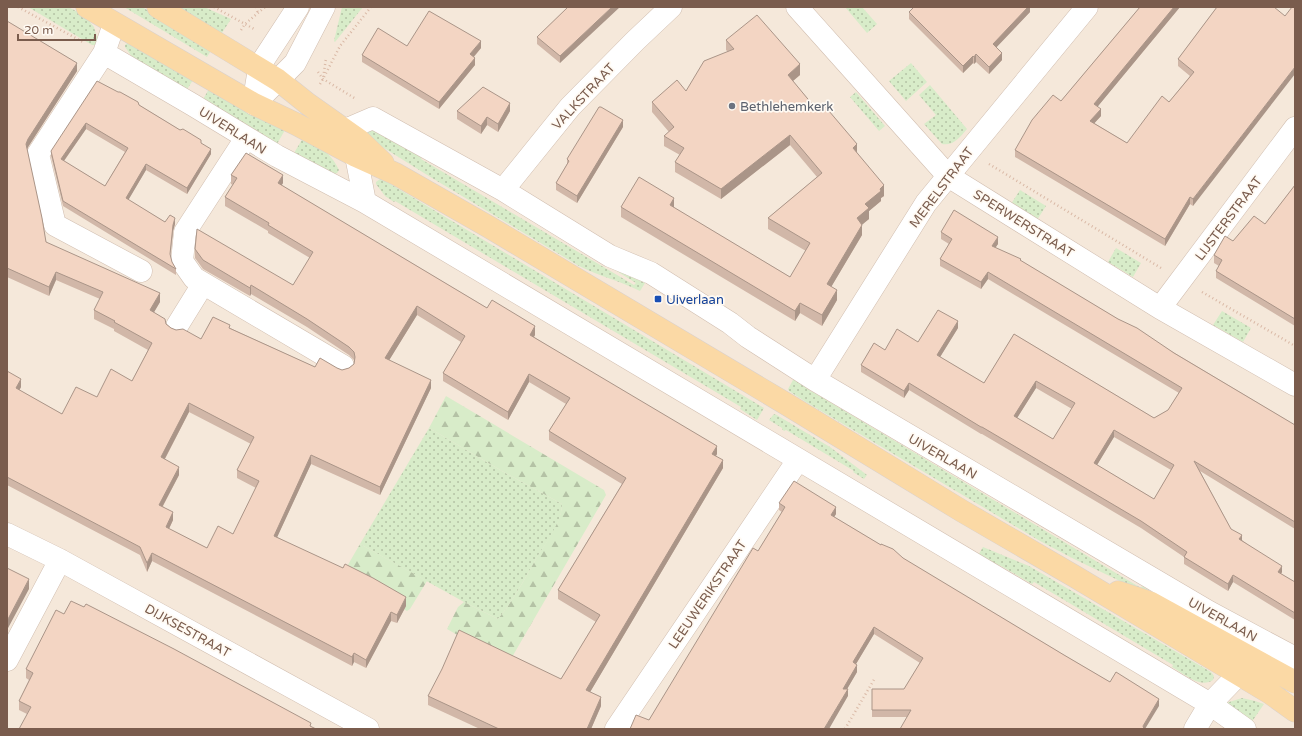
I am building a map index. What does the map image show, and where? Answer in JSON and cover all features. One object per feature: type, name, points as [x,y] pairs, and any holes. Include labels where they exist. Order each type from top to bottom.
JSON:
[{"type":"main road","name":"UIVERLAAN","points":[[87,7],[254,104],[296,124],[356,156],[396,174],[489,227],[962,511],[1270,693],[1295,711]]},
{"type":"main road","name":"UIVERLAAN","points":[[158,7],[278,80],[308,104],[360,140],[396,174]]},
{"type":"main road","name":"UIVERLAAN","points":[[1074,576],[1151,603],[1295,682]]},
{"type":"street","points":[[254,104],[259,69],[298,7]]},
{"type":"street","points":[[254,104],[295,63],[324,7]]},
{"type":"street","name":"VALKSTRAAT","points":[[503,190],[570,107],[671,7]]},
{"type":"street","name":"SPERWERSTRAAT","points":[[797,7],[948,176],[1160,308],[1295,385]]},
{"type":"street","name":"MERELSTRAAT","points":[[815,380],[926,203],[1087,7]]},
{"type":"street","points":[[114,24],[104,53],[38,154],[55,225],[141,271]]},
{"type":"street","name":"UIVERLAAN","points":[[104,53],[276,156],[365,202],[1210,704],[1245,729]]},
{"type":"street","points":[[345,130],[373,118]]},
{"type":"street","name":"UIVERLAAN","points":[[373,118],[503,190],[610,256],[651,273],[730,323],[748,337],[815,380],[1209,612],[1295,658]]},
{"type":"street","name":"LIJSTERSTRAAT","points":[[1160,308],[1295,128]]},
{"type":"street","points":[[246,138],[186,232],[182,261],[194,278],[203,284],[343,366]]},
{"type":"street","points":[[356,156],[365,202]]},
{"type":"street","points":[[177,326],[203,284]]},
{"type":"street","name":"LEEUWERIKSTRAAT","points":[[616,729],[798,460]]},
{"type":"street","name":"DIJKSESTRAAT","points":[[7,534],[60,560],[368,729]]},
{"type":"street","points":[[7,660],[60,560]]},
{"type":"street","points":[[1195,729],[1210,704],[1238,675]]},
{"type":"path","points":[[18,7],[104,53]]},
{"type":"path","points":[[214,7],[256,31]]},
{"type":"path","points":[[256,7],[258,13]]},
{"type":"path","points":[[238,35],[245,24],[265,7]]},
{"type":"path","points":[[323,79],[340,46],[371,7]]},
{"type":"path","points":[[316,69],[323,79],[363,104],[373,118]]},
{"type":"path","points":[[968,151],[1295,346]]},
{"type":"path","points":[[845,729],[876,678]]},
{"type":"shaded area","points":[[7,7],[1295,7],[1295,729],[7,729]]},
{"type":"green space","points":[[28,7],[70,8],[80,13],[94,27],[98,41],[96,45],[92,45]]},
{"type":"green space","points":[[124,7],[142,7],[212,49],[207,57]]},
{"type":"green space","points":[[172,7],[204,7],[231,19],[220,36]]},
{"type":"green space","points":[[342,7],[363,7],[335,42],[334,41]]},
{"type":"green space","points":[[845,7],[862,7],[877,24],[867,33]]},
{"type":"green space","points":[[129,42],[193,80],[186,91],[132,57],[125,47],[125,45]]},
{"type":"green space","points":[[911,63],[927,82],[906,101],[889,81]]},
{"type":"green space","points":[[930,85],[967,129],[950,144],[942,144],[924,124],[936,115],[919,95]]},
{"type":"green space","points":[[209,89],[285,130],[277,144],[202,101]]},
{"type":"green space","points":[[856,92],[885,126],[879,131],[850,97]]},
{"type":"green space","points":[[372,129],[422,156],[421,159],[634,285],[636,283],[602,262],[645,283],[640,291],[579,266],[368,138],[366,133]]},
{"type":"green space","points":[[303,138],[332,158],[339,170],[337,173],[335,174],[294,153]]},
{"type":"green space","points":[[380,179],[764,408],[757,420],[740,409],[741,407],[395,201],[394,202],[385,196],[376,184],[376,182]]},
{"type":"green space","points":[[1020,190],[1046,206],[1037,220],[1011,204]]},
{"type":"green space","points":[[1116,248],[1141,263],[1133,277],[1108,262]]},
{"type":"green space","points":[[1222,311],[1251,328],[1243,342],[1213,325]]},
{"type":"green space","points":[[796,379],[812,388],[810,391],[1141,588],[1142,586],[1149,590],[1147,594],[1040,541],[806,402],[788,389],[793,380]]},
{"type":"green space","points":[[446,396],[604,490],[606,495],[508,664],[447,629],[458,607],[464,602],[498,619],[513,598],[552,533],[559,518],[562,504],[429,428]]},
{"type":"green space","points":[[775,414],[830,447],[867,475],[864,479],[853,472],[854,471],[786,430],[784,431],[782,428],[769,420]]},
{"type":"green space","points":[[429,428],[562,504],[559,518],[553,533],[513,598],[498,619],[464,602],[360,544]]},
{"type":"green space","points":[[360,544],[427,581],[410,609],[407,611],[342,575]]},
{"type":"green space","points":[[983,547],[1029,566],[1211,672],[1214,676],[1213,680],[1203,683],[1192,679],[1172,667],[1173,665],[1034,582],[1032,584],[1001,566],[977,557]]},
{"type":"green space","points":[[1242,698],[1264,704],[1251,723],[1226,703]]},
{"type":"building","points":[[568,7],[612,7],[560,56],[537,37]]},
{"type":"building","points":[[914,7],[1028,7],[993,44],[1002,53],[989,67],[976,54],[963,66],[909,12]]},
{"type":"building","points":[[1140,7],[1174,7],[1094,104],[1101,109],[1090,121],[1127,143],[1162,96],[1169,102],[1194,72],[1178,59],[1217,7],[1274,7],[1285,16],[1292,7],[1295,7],[1295,67],[1193,199],[1190,197],[1165,239],[1015,150],[1032,120],[1053,95],[1061,101]]},
{"type":"building","points":[[429,11],[481,41],[470,54],[475,58],[439,102],[362,55],[378,28],[407,46]]},
{"type":"building","points":[[757,15],[800,64],[788,75],[817,110],[823,104],[857,144],[853,148],[884,185],[880,189],[881,191],[865,204],[869,208],[857,218],[862,225],[827,284],[837,290],[822,315],[800,303],[795,311],[621,207],[639,177],[674,198],[670,205],[790,277],[810,243],[768,218],[822,173],[790,135],[721,189],[675,162],[684,148],[664,136],[674,127],[652,102],[677,80],[686,91],[704,61],[734,49],[726,40]]},
{"type":"building","points":[[7,21],[77,63],[26,144],[46,242],[160,293],[150,310],[165,319],[166,324],[171,328],[176,330],[183,329],[201,339],[213,317],[230,325],[229,328],[315,367],[320,358],[342,370],[349,368],[354,364],[354,352],[349,347],[307,319],[251,285],[250,288],[203,260],[195,249],[197,229],[293,285],[313,252],[268,225],[269,223],[225,197],[237,178],[231,175],[246,153],[283,175],[278,183],[487,308],[492,300],[535,326],[530,335],[717,446],[712,454],[723,460],[586,690],[601,697],[587,729],[499,729],[428,696],[459,630],[561,679],[600,615],[558,590],[626,478],[549,431],[570,398],[529,374],[508,412],[443,373],[465,336],[417,306],[385,358],[431,380],[380,487],[311,455],[274,536],[343,568],[345,564],[406,597],[397,615],[391,612],[366,660],[354,653],[352,657],[152,553],[147,563],[140,547],[7,477],[7,371],[21,379],[16,388],[62,414],[76,387],[97,397],[111,369],[132,381],[152,343],[94,310],[103,292],[56,272],[49,287],[7,268]],"holes":[[[189,403],[254,437],[237,470],[259,481],[233,534],[218,526],[207,548],[166,527],[173,512],[159,505],[179,467],[161,457]]]},
{"type":"building","points":[[97,81],[138,102],[139,105],[180,130],[183,129],[201,140],[201,143],[211,149],[187,188],[146,164],[126,198],[165,222],[170,215],[175,218],[170,254],[176,269],[63,201],[51,151]],"holes":[[[86,123],[128,148],[105,186],[61,159]]]},
{"type":"building","points":[[483,87],[510,103],[498,124],[487,117],[481,126],[457,111]]},
{"type":"building","points":[[599,107],[623,120],[577,196],[556,183],[569,161],[567,159]]},
{"type":"building","points":[[1295,185],[1295,319],[1216,271],[1222,260],[1214,255],[1225,236],[1233,241],[1254,216],[1265,224]]},
{"type":"building","points":[[954,210],[998,237],[992,246],[1021,259],[1020,260],[1118,319],[1137,328],[1174,353],[1295,425],[1295,522],[1194,461],[1231,529],[1242,535],[1239,539],[1282,566],[1278,572],[1295,582],[1295,613],[1233,575],[1228,584],[1184,557],[1187,552],[1141,521],[909,383],[904,391],[861,365],[874,343],[885,350],[897,329],[918,342],[938,310],[958,321],[937,355],[984,383],[1014,334],[1154,418],[1168,410],[1182,388],[988,272],[981,282],[940,259],[952,239],[941,232]],"holes":[[[1036,381],[1075,403],[1053,439],[1014,416]],[[1114,430],[1174,465],[1154,499],[1094,463]]]},
{"type":"building","points":[[794,481],[836,507],[831,515],[881,545],[893,549],[903,558],[1064,655],[1110,682],[1116,672],[1159,699],[1143,726],[1144,729],[900,729],[911,710],[872,710],[872,689],[904,689],[923,658],[874,627],[853,662],[857,665],[843,689],[848,689],[824,729],[630,729],[636,715],[649,720],[753,548],[758,551],[785,507],[779,503]]},
{"type":"building","points":[[7,568],[29,579],[7,621]]},
{"type":"building","points":[[71,601],[84,607],[86,604],[174,649],[311,723],[310,726],[316,729],[19,729],[31,707],[19,701],[33,673],[26,669],[56,610],[64,614]]},
{"type":"place","name":"Bethlehemkerk","points":[[732,106]]},
{"type":"place","name":"Uiverlaan","points":[[658,299]]}]
